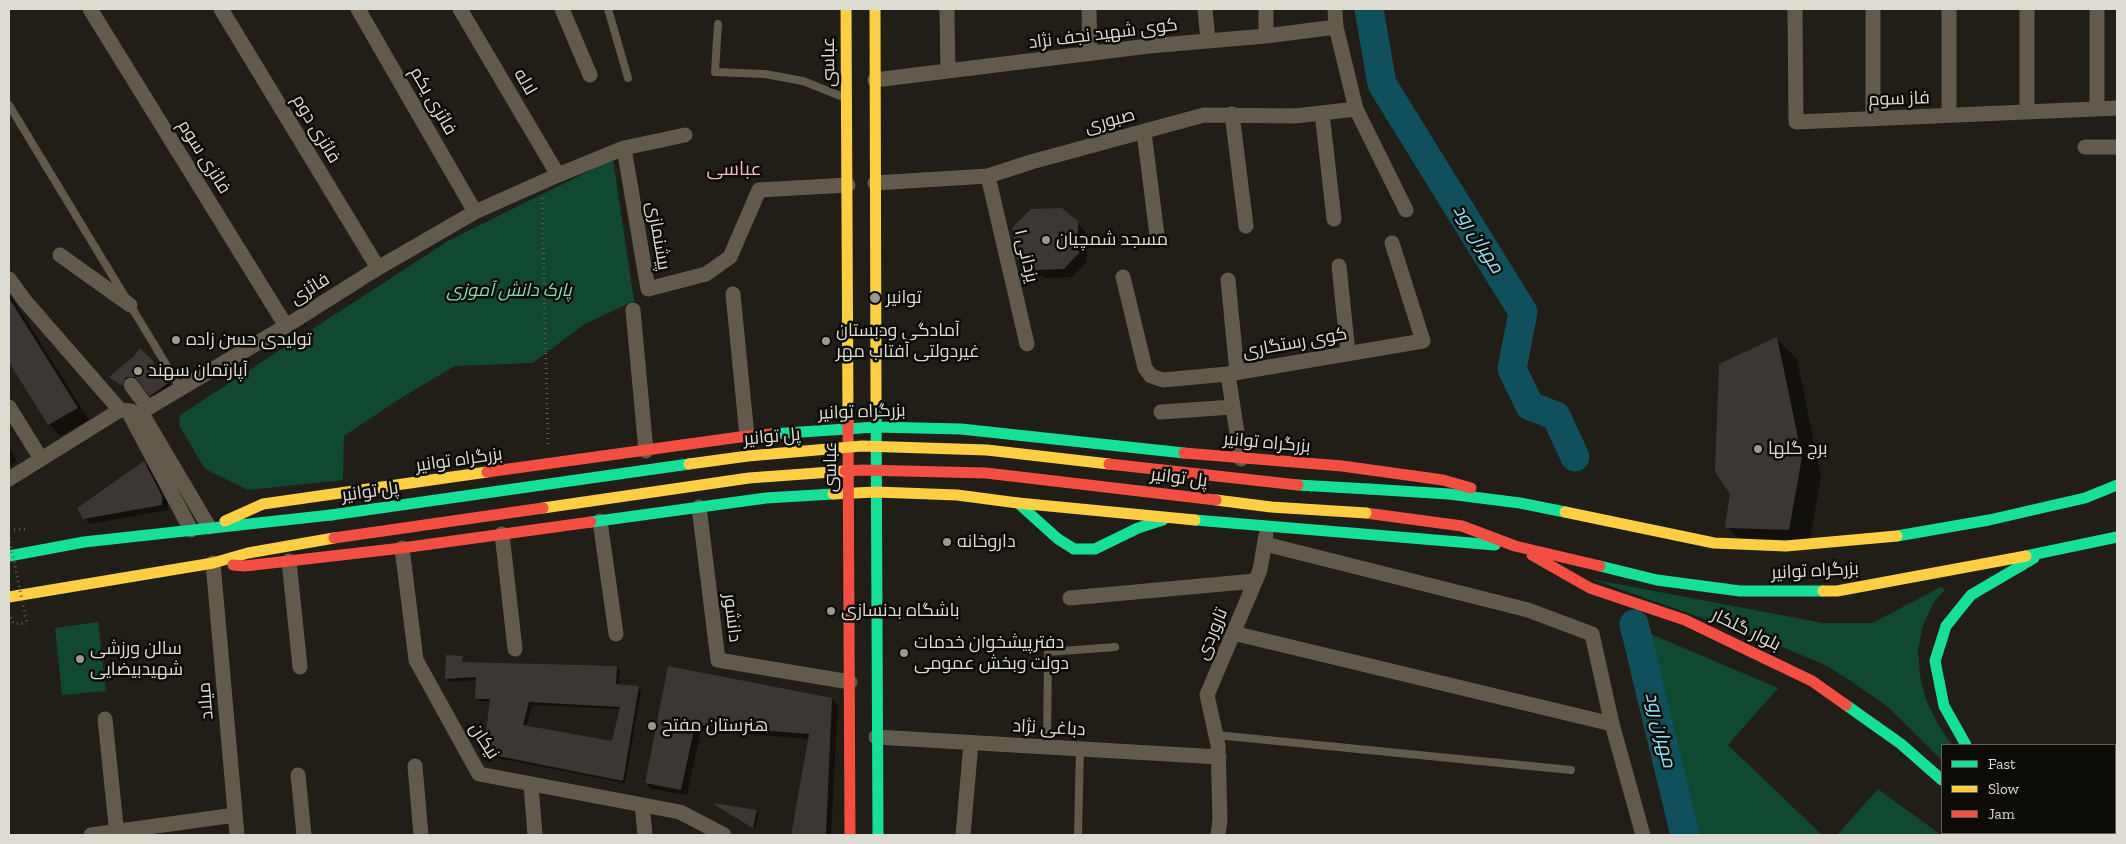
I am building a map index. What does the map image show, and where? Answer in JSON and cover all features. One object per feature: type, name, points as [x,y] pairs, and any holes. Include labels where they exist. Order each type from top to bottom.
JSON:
[{"type":"main road","name":"عباسى","points":[[846,9],[850,835]]},
{"type":"main road","points":[[875,9],[876,737],[878,835]]},
{"type":"main road","name":"بزرگراه توانیر","points":[[209,528],[263,504],[747,436],[876,427],[961,429],[1241,459],[1342,466],[1443,480],[1520,503]]},
{"type":"main road","points":[[957,495],[948,481],[946,460],[951,442],[961,429]]},
{"type":"main road","points":[[763,435],[773,449],[778,466],[775,484],[766,498]]},
{"type":"main road","name":"پل توانیر","points":[[331,515],[748,456],[862,446],[987,450],[1273,483],[1368,489]]},
{"type":"main road","name":"پل توانیر","points":[[334,538],[749,478],[863,470],[986,473],[1271,507],[1366,512]]},
{"type":"main road","name":"بزرگراه توانیر","points":[[1368,489],[1449,494],[1520,503],[1714,543],[1786,546],[1881,538],[1989,520],[2085,498],[2117,485]]},
{"type":"main road","name":"بزرگراه توانیر","points":[[213,563],[245,566],[289,562],[766,498],[849,492],[957,495],[1018,503],[1268,527],[1515,546]]},
{"type":"main road","points":[[1018,503],[1058,539],[1074,549],[1095,549],[1138,528],[1171,517]]},
{"type":"main road","name":"بزرگراه توانیر","points":[[1366,512],[1462,526],[1515,546],[1657,580],[1740,591],[1837,591],[2040,554],[2117,537]]},
{"type":"main road","name":"بزرگراه توانیر","points":[[9,556],[84,542],[331,515]]},
{"type":"main road","name":"بزرگراه توانیر","points":[[9,597],[213,563],[248,552],[334,538]]},
{"type":"main road","name":"بلوار گلکار","points":[[1515,546],[1590,588],[1685,620],[1812,681],[1901,744],[1941,779]]},
{"type":"main road","points":[[1965,744],[1944,706],[1935,661],[1946,626],[1971,595],[2040,554]]},
{"type":"street","name":"فائزی سوم","points":[[90,9],[286,326]]},
{"type":"street","name":"فائزی دوم","points":[[221,9],[378,268]]},
{"type":"street","name":"فائزی یکم","points":[[358,9],[475,212]]},
{"type":"street","name":"لاله","points":[[460,9],[558,174]]},
{"type":"street","points":[[562,9],[590,75]]},
{"type":"street","points":[[1089,9],[1090,53]]},
{"type":"street","points":[[1205,9],[1208,41]]},
{"type":"street","points":[[1266,9],[1266,36]]},
{"type":"street","points":[[1335,9],[1336,27],[1356,109],[1406,210]]},
{"type":"street","name":"فاز سوم","points":[[1794,9],[1796,122],[2117,108]]},
{"type":"street","points":[[1873,9],[1873,118]]},
{"type":"street","points":[[1949,9],[1950,115]]},
{"type":"street","points":[[2027,112],[2028,9]]},
{"type":"street","points":[[2097,9],[2097,108]]},
{"type":"street","points":[[947,11],[948,71]]},
{"type":"street","name":"کوی شهید نجف نژاد","points":[[875,80],[1090,53],[1266,36],[1336,27]]},
{"type":"street","name":"صبوری","points":[[875,183],[988,176],[1031,162],[1204,115],[1295,116],[1356,109]]},
{"type":"street","points":[[1322,113],[1334,219]]},
{"type":"street","points":[[1232,114],[1246,226]]},
{"type":"street","points":[[1144,132],[1156,235]]},
{"type":"street","name":"فائزی","points":[[9,478],[134,410],[182,389],[378,268],[475,212],[558,174],[624,148],[685,134]]},
{"type":"street","points":[[2085,147],[2117,147]]},
{"type":"street","name":"پیشنمازی","points":[[624,148],[648,289],[706,274],[730,257],[759,190],[848,185]]},
{"type":"street","name":"یزدانی ۱","points":[[988,176],[1027,344]]},
{"type":"street","name":"کوی رستگاری","points":[[1241,459],[1232,408],[1233,373],[1423,341],[1392,243]]},
{"type":"street","points":[[60,255],[130,305]]},
{"type":"street","points":[[1339,266],[1348,354]]},
{"type":"street","points":[[1124,277],[1145,368],[1151,376],[1163,380],[1233,373],[1228,280]]},
{"type":"street","points":[[9,279],[25,301],[134,410],[209,528]]},
{"type":"street","points":[[733,294],[747,436]]},
{"type":"street","points":[[633,310],[646,451]]},
{"type":"street","points":[[132,385],[134,410],[191,530]]},
{"type":"street","points":[[9,407],[41,459]]},
{"type":"street","points":[[1161,412],[1232,408]]},
{"type":"street","name":"دانشور","points":[[698,507],[718,660],[850,682]]},
{"type":"street","points":[[600,521],[616,634]]},
{"type":"street","name":"تاروردی","points":[[1218,835],[1220,820],[1219,756],[1207,695],[1260,570],[1268,527]]},
{"type":"street","points":[[502,534],[515,649]]},
{"type":"street","points":[[1265,544],[1528,610],[1592,634],[1612,724],[1643,835]]},
{"type":"street","name":"نیکان","points":[[402,548],[416,660],[479,774],[680,812],[724,835]]},
{"type":"street","points":[[289,562],[300,668]]},
{"type":"street","name":"میلاد","points":[[213,563],[236,835]]},
{"type":"street","points":[[1070,598],[1255,581]]},
{"type":"street","points":[[1233,633],[1612,724]]},
{"type":"street","points":[[105,719],[117,833]]},
{"type":"street","name":"دباغی نژاد","points":[[876,737],[1219,756]]},
{"type":"street","points":[[963,835],[971,743]]},
{"type":"street","points":[[414,766],[421,835]]},
{"type":"street","points":[[298,775],[304,835]]},
{"type":"street","points":[[531,785],[535,835]]},
{"type":"street","points":[[642,805],[645,835]]},
{"type":"street","points":[[91,835],[117,833],[234,815]]},
{"type":"lane","points":[[608,9],[628,78]]},
{"type":"lane","points":[[718,24],[715,72],[765,74],[803,81],[847,99]]},
{"type":"lane","points":[[9,105],[182,389]]},
{"type":"lane","points":[[1047,747],[1048,652],[1115,647]]},
{"type":"lane","points":[[1216,735],[1571,770]]},
{"type":"lane","points":[[1078,835],[1080,749]]},
{"type":"path","points":[[542,182],[548,465]]},
{"type":"path","points":[[9,530],[26,529]]},
{"type":"path","points":[[9,537],[27,624],[13,623]]},
{"type":"green space","name":"پارک دانش آموزی","points":[[613,159],[634,301],[583,325],[533,363],[455,366],[401,398],[344,436],[343,480],[248,490],[205,469],[179,425],[180,415],[448,241]]},
{"type":"green space","points":[[1591,579],[1823,623],[1872,623],[1941,587],[1945,590],[1934,602],[1923,625],[1918,650],[1920,676],[1926,700],[1939,726],[1951,744],[1941,744],[1941,759],[1888,707],[1848,679],[1823,664],[1765,640]]},
{"type":"green space","name":"سالن ورزشی شهیدبیضایی","points":[[98,622],[106,691],[62,695],[55,628]]},
{"type":"green space","points":[[1646,632],[1778,688],[1728,745],[1822,835],[1697,835]]},
{"type":"green space","points":[[1878,789],[1941,835],[1837,835]]},
{"type":"building","name":"مسجد شمچیان","points":[[1062,208],[1078,221],[1079,253],[1064,269],[1036,270],[1017,259],[1012,228],[1031,209]]},
{"type":"building","points":[[9,298],[78,408],[48,425],[9,362]]},
{"type":"building","name":"برج گلها","points":[[1777,337],[1802,457],[1789,530],[1726,528],[1730,494],[1715,472],[1719,364]]},
{"type":"building","name":"آپارتمان سهند","points":[[140,348],[152,360],[168,383],[150,396],[135,377],[126,377],[122,386],[109,377],[134,356]]},
{"type":"building","points":[[144,461],[162,496],[162,505],[83,519],[77,508]]},
{"type":"building","points":[[446,655],[463,656],[462,662],[617,666],[616,684],[639,686],[623,781],[488,754],[484,746],[490,699],[475,699],[476,677],[445,679]],"holes":[[[529,702],[620,707],[612,741],[523,725]]]},
{"type":"building","points":[[668,666],[832,698],[826,835],[791,835],[809,734],[695,725],[681,790],[645,783]]},
{"type":"building","points":[[713,804],[757,810],[753,828]]},
{"type":"waterway","name":"مهران رود","points":[[1369,9],[1382,84],[1523,312],[1512,369],[1530,406],[1556,416],[1575,457]]},
{"type":"waterway","name":"مهران رود","points":[[1634,624],[1685,835]]},
{"type":"traffic: fast","points":[[876,401],[878,835]]},
{"type":"traffic: fast","points":[[772,434],[876,427],[961,429],[1184,453]]},
{"type":"traffic: fast","points":[[331,515],[689,464]]},
{"type":"traffic: fast","points":[[1298,485],[1368,489]]},
{"type":"traffic: fast","points":[[1897,536],[1989,520],[2085,498],[2117,485]]},
{"type":"traffic: fast","points":[[1368,489],[1449,494],[1520,503],[1565,512]]},
{"type":"traffic: fast","points":[[591,522],[766,498],[833,494]]},
{"type":"traffic: fast","points":[[1018,503],[1058,539],[1074,549],[1095,549],[1138,528],[1163,520]]},
{"type":"traffic: fast","points":[[9,556],[84,542],[331,515]]},
{"type":"traffic: fast","points":[[1195,520],[1495,545]]},
{"type":"traffic: fast","points":[[2026,556],[2117,537]]},
{"type":"traffic: fast","points":[[1965,744],[1944,706],[1935,661],[1946,626],[1971,595],[2034,558]]},
{"type":"traffic: fast","points":[[1600,566],[1657,580],[1740,591],[1823,591]]},
{"type":"traffic: fast","points":[[1846,705],[1901,744],[1941,779]]},
{"type":"traffic: slow","points":[[846,9],[848,421]]},
{"type":"traffic: slow","points":[[875,9],[876,401]]},
{"type":"traffic: slow","points":[[689,464],[748,456],[862,446],[987,450],[1109,464]]},
{"type":"traffic: slow","points":[[543,508],[749,478],[845,471]]},
{"type":"traffic: slow","points":[[225,521],[263,504],[487,472]]},
{"type":"traffic: slow","points":[[833,494],[876,492],[957,495],[1018,503],[1195,520]]},
{"type":"traffic: slow","points":[[1216,500],[1271,507],[1366,513]]},
{"type":"traffic: slow","points":[[1565,512],[1714,543],[1786,546],[1897,536]]},
{"type":"traffic: slow","points":[[9,597],[213,563],[248,553],[334,538]]},
{"type":"traffic: slow","points":[[1823,591],[1837,591],[2026,556]]},
{"type":"traffic: jam","points":[[848,421],[850,835]]},
{"type":"traffic: jam","points":[[487,472],[772,434]]},
{"type":"traffic: jam","points":[[1184,453],[1342,466],[1443,480],[1471,488]]},
{"type":"traffic: jam","points":[[1109,464],[1298,485]]},
{"type":"traffic: jam","points":[[845,471],[986,473],[1216,500]]},
{"type":"traffic: jam","points":[[334,538],[543,508]]},
{"type":"traffic: jam","points":[[1366,513],[1462,526],[1515,546],[1600,566]]},
{"type":"traffic: jam","points":[[233,565],[245,566],[402,548],[591,522]]},
{"type":"traffic: jam","points":[[1532,555],[1590,588],[1685,620],[1812,681],[1846,705]]},
{"type":"place","name":"مسجد شمچیان","points":[[1046,240]]},
{"type":"place","name":"توانیر","points":[[875,298]]},
{"type":"place","name":"تولیدی حسن زاده","points":[[176,340]]},
{"type":"place","name":"آمادگی ودبستان غیردولتی آفتاب مهر","points":[[826,341]]},
{"type":"place","name":"آپارتمان سهند","points":[[138,371]]},
{"type":"place","name":"برج گلها","points":[[1758,449]]},
{"type":"place","name":"داروخانه","points":[[947,542]]},
{"type":"place","name":"باشگاه بدنسازی","points":[[831,611]]},
{"type":"place","name":"دفترپیشخوان خدمات دولت وبخش عمومی","points":[[904,653]]},
{"type":"place","name":"سالن ورزشی شهیدبیضایی","points":[[80,659]]},
{"type":"place","name":"هنرستان مفتح","points":[[652,726]]},
{"type":"district","name":"عباسی","points":[[734,170]]}]
